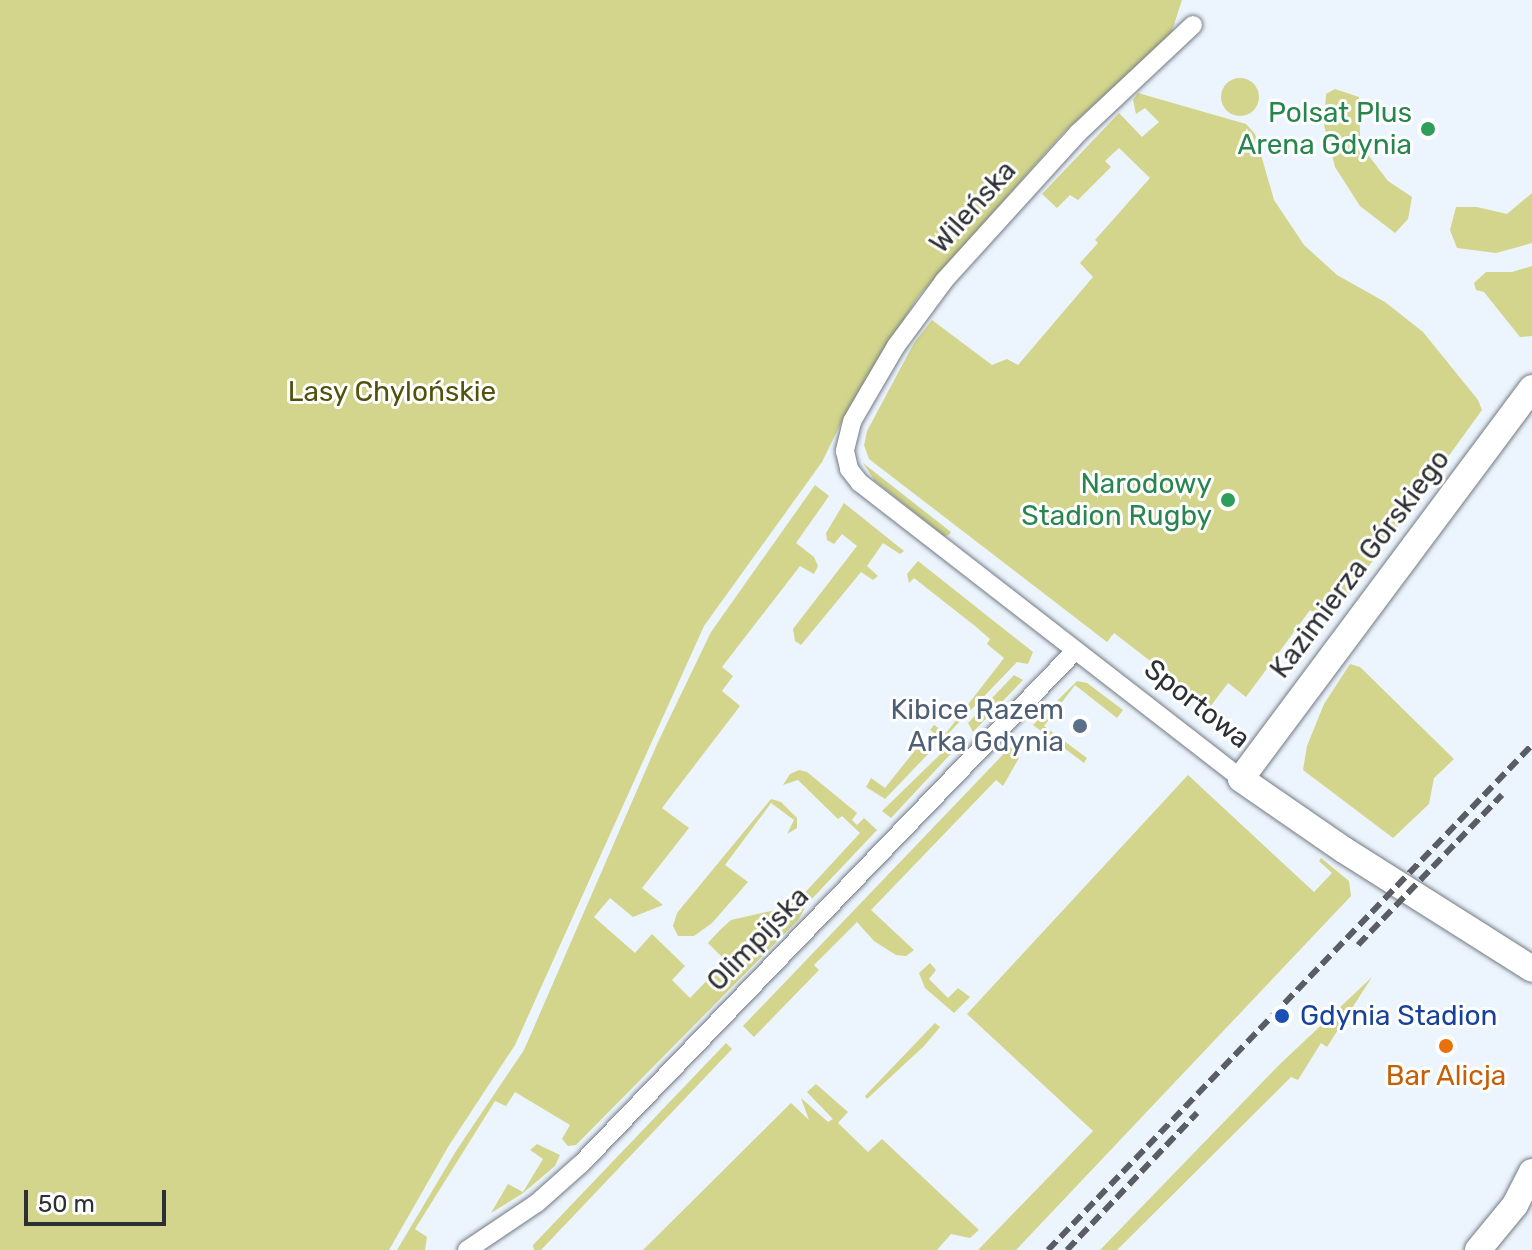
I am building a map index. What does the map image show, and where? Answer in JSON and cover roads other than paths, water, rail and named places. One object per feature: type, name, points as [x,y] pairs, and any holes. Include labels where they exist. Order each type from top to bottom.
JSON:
[{"type":"street","name":"Wileńska","points":[[846,461],[845,442],[852,422],[896,346],[944,281],[1078,133],[1193,25]]},
{"type":"street","name":"Kazimierza Górskiego","points":[[1241,779],[1532,388]]},
{"type":"street","name":"Sportowa","points":[[846,461],[860,483],[1241,779],[1332,842],[1532,969]]},
{"type":"street","name":"Olimpijska","points":[[467,1250],[537,1203],[581,1164],[1075,651]]},
{"type":"street","points":[[1478,1250],[1524,1198],[1532,1172]]},
{"type":"railway","points":[[1048,1250],[1532,745]]},
{"type":"railway","points":[[1358,945],[1502,795]]},
{"type":"railway","points":[[1067,1250],[1197,1113]]},
{"type":"place","name":"Polsat Plus Arena Gdynia","points":[[1428,129]]},
{"type":"place","name":"Narodowy Stadion Rugby","points":[[1228,500]]},
{"type":"place","name":"Kibice Razem Arka Gdynia","points":[[1080,726]]},
{"type":"place","name":"Gdynia Stadion","points":[[1282,1016]]},
{"type":"place","name":"Bar Alicja","points":[[1446,1046]]},
{"type":"park label","name":"Lasy Chylońskie","points":[[392,392]]}]
